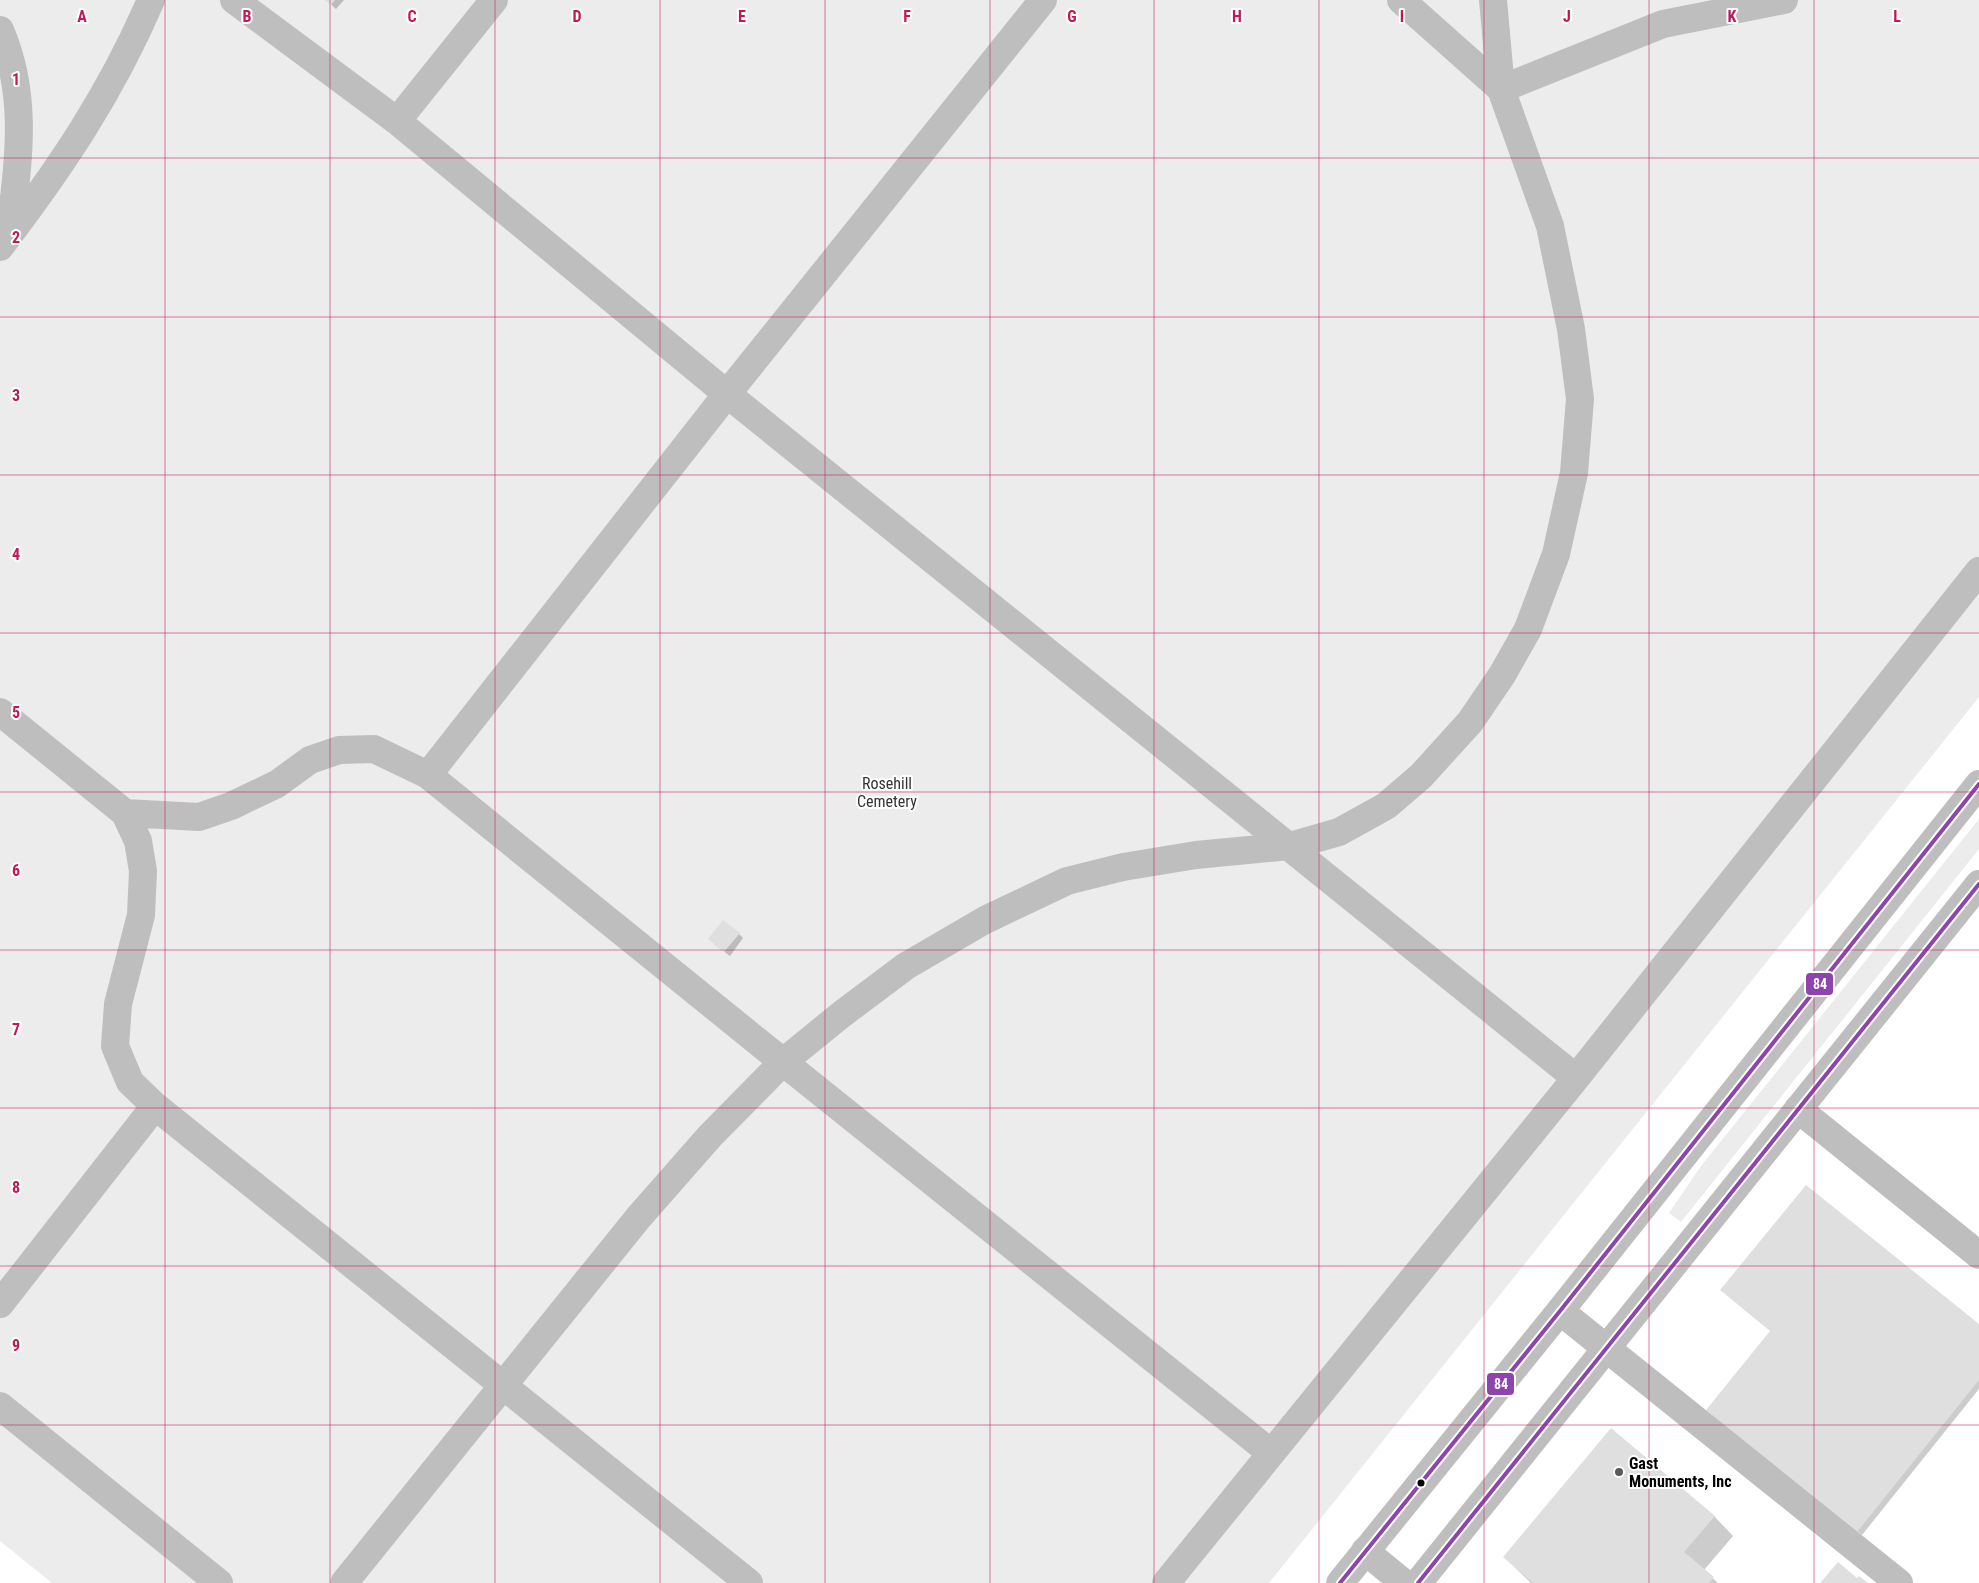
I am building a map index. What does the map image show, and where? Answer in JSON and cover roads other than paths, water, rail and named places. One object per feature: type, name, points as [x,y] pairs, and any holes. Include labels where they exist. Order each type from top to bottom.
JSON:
[{"type":"main road","points":[[5,240],[65,160],[105,94],[151,0]]},
{"type":"main road","points":[[234,0],[397,121],[728,394],[1576,1078]]},
{"type":"main road","points":[[397,121],[494,0]]},
{"type":"main road","points":[[428,775],[728,394],[1043,0]]},
{"type":"main road","points":[[1401,0],[1501,89]]},
{"type":"main road","points":[[344,1583],[638,1218],[710,1136],[783,1062],[842,1014],[906,966],[985,920],[1067,882],[1124,867],[1196,855],[1290,846],[1339,832],[1386,806],[1421,776],[1470,722],[1502,675],[1528,629],[1556,554],[1574,473],[1580,399],[1573,339],[1550,226],[1501,89],[1493,0]]},
{"type":"main road","points":[[1501,89],[1663,24],[1784,0]]},
{"type":"main road","points":[[0,30],[17,83],[20,147],[5,240]]},
{"type":"main road","points":[[1166,1583],[1576,1078],[1979,571]]},
{"type":"main road","points":[[0,712],[125,813],[138,841],[143,872],[141,915],[118,1004],[115,1046],[130,1082],[155,1106],[748,1583]]},
{"type":"main road","points":[[125,813],[199,817],[231,806],[277,784],[310,760],[339,750],[374,749],[428,775],[1272,1453]]},
{"type":"main road","points":[[1340,1583],[1979,784]]},
{"type":"main road","points":[[1418,1583],[1979,884]]},
{"type":"main road","points":[[0,1304],[155,1106]]},
{"type":"main road","points":[[1798,1109],[1979,1255]]},
{"type":"main road","points":[[1560,1310],[1899,1583]]},
{"type":"main road","points":[[0,1406],[219,1583]]},
{"type":"main road","points":[[1365,1551],[1404,1583]]},
{"type":"place","name":"Gast Monuments, Inc","points":[[1619,1472]]},
{"type":"park label","name":"Rosehill Cemetery","points":[[887,792]]}]
